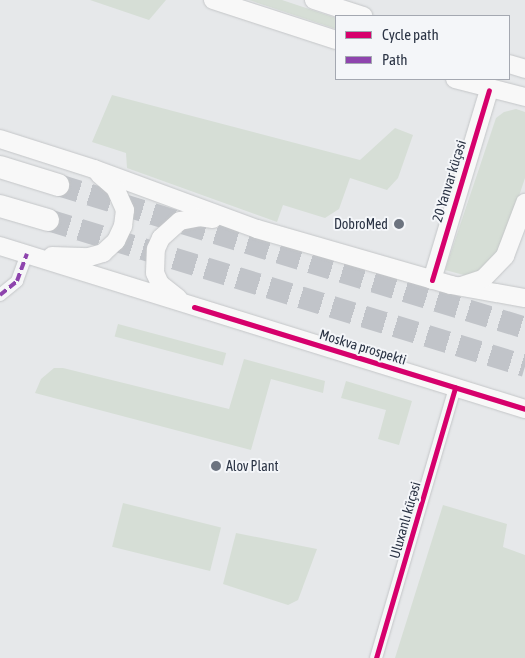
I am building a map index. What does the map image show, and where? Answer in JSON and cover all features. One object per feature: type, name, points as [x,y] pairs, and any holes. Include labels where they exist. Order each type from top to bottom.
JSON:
[{"type":"highway","points":[[0,167],[58,185]]},
{"type":"highway","points":[[0,206],[48,220]]},
{"type":"main road","points":[[214,0],[335,40]]},
{"type":"main road","points":[[314,0],[360,15]]},
{"type":"main road","points":[[510,64],[525,69]]},
{"type":"main road","points":[[458,80],[489,90],[525,97]]},
{"type":"main road","name":"20 Yanvar küçəsi","points":[[432,280],[489,90]]},
{"type":"main road","points":[[0,139],[94,169],[236,222],[457,287],[525,298]]},
{"type":"main road","points":[[27,254],[89,257],[103,253],[116,241],[123,226],[124,204],[115,188],[94,169]]},
{"type":"main road","points":[[457,287],[482,279],[505,256],[525,203]]},
{"type":"main road","points":[[194,307],[170,293],[158,279],[154,260],[161,238],[170,227],[190,218],[236,222]]},
{"type":"main road","points":[[0,246],[194,307]]},
{"type":"main road","name":"Moskva prospekti","points":[[194,307],[525,409]]},
{"type":"street","points":[[0,295],[17,281],[27,254]]},
{"type":"street","name":"Uluxanlı küçəsi","points":[[376,658],[455,387]]},
{"type":"shaded area","points":[[90,0],[166,0],[149,20]]},
{"type":"shaded area","points":[[249,0],[282,0],[335,18],[335,29]]},
{"type":"shaded area","points":[[112,95],[360,160],[395,128],[413,135],[398,178],[387,190],[350,178],[339,209],[325,218],[283,205],[277,222],[127,168],[126,153],[92,142]]},
{"type":"shaded area","points":[[516,109],[525,112],[525,178],[505,238],[495,257],[477,273],[464,275],[445,270],[496,118],[504,112]]},
{"type":"shaded area","points":[[118,324],[226,353],[223,366],[115,337]]},
{"type":"shaded area","points":[[244,359],[325,381],[323,393],[271,379],[251,450],[35,393],[41,379],[54,368],[63,368],[229,409]]},
{"type":"shaded area","points":[[346,381],[412,401],[399,445],[378,439],[386,410],[341,398]]},
{"type":"shaded area","points":[[123,503],[221,527],[210,571],[112,547]]},
{"type":"shaded area","points":[[443,505],[507,524],[503,547],[525,555],[525,658],[395,658]]},
{"type":"shaded area","points":[[236,533],[317,549],[298,600],[288,605],[223,584]]},
{"type":"tunnel","points":[[58,185],[525,328]]},
{"type":"tunnel","points":[[48,220],[525,366]]},
{"type":"marked path","points":[[0,295],[17,281],[27,254]]},
{"type":"cycle path","points":[[432,280],[489,90]]},
{"type":"cycle path","points":[[194,307],[525,409]]},
{"type":"cycle path","points":[[376,658],[455,387]]},
{"type":"place","name":"DobroMed","points":[[399,224]]},
{"type":"place","name":"Alov Plant","points":[[216,466]]}]
